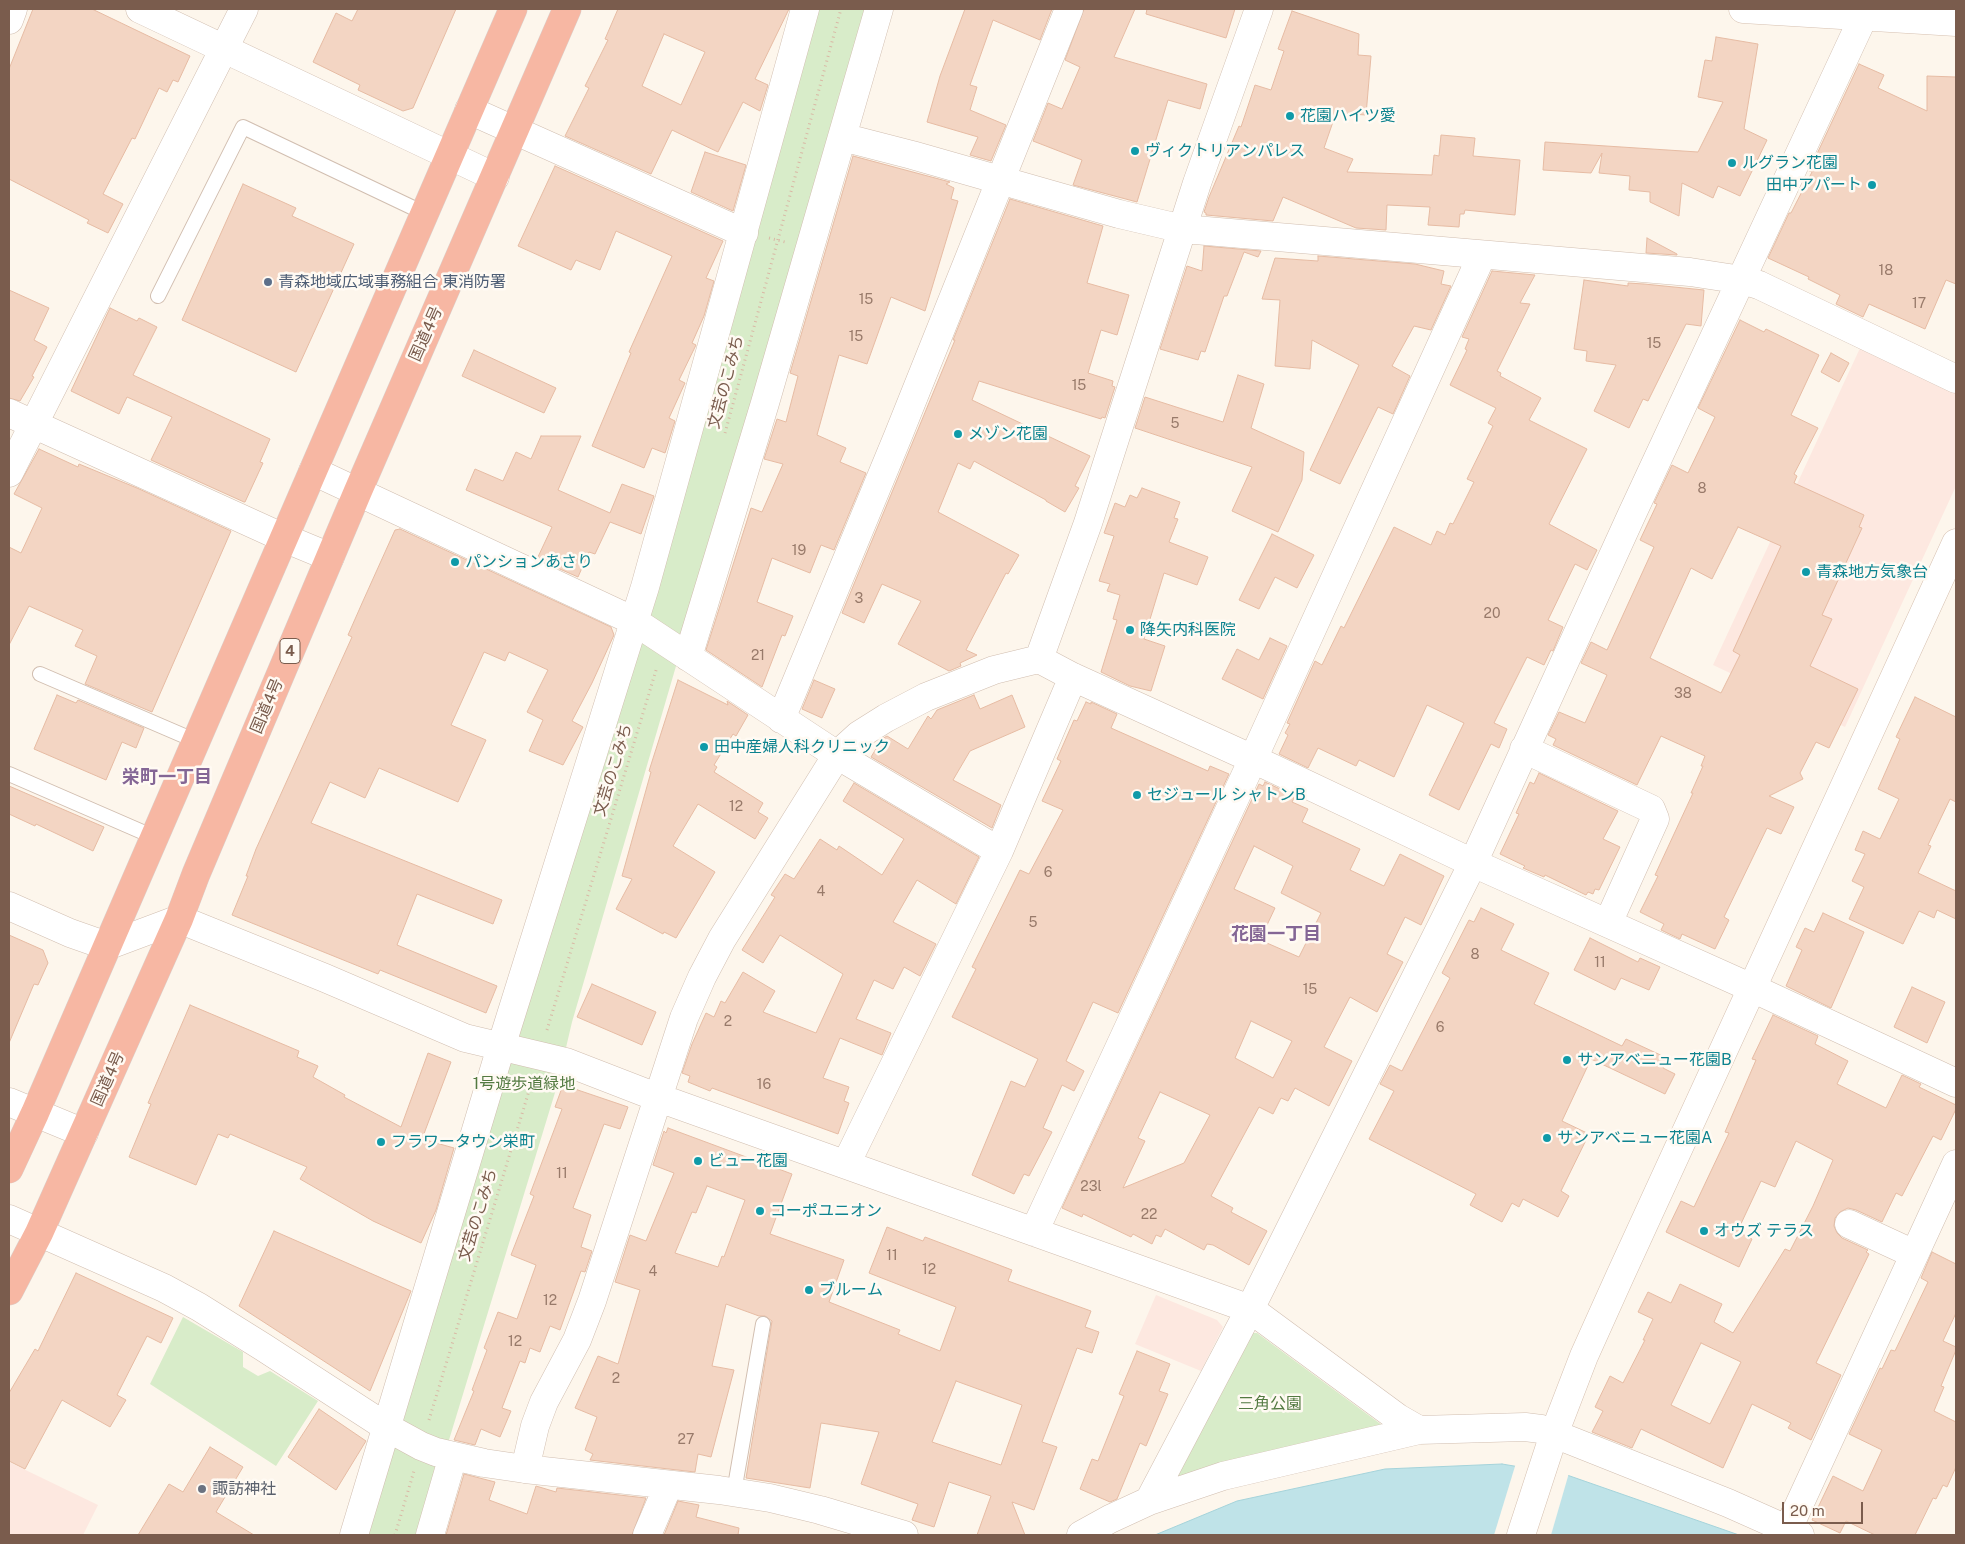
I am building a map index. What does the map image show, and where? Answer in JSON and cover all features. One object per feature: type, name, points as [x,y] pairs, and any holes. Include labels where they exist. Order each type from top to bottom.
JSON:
[{"type":"highway","points":[[9,1169],[36,1113],[513,9]]},
{"type":"highway","name":"国道4号","points":[[10,1284],[39,1233],[178,919],[330,557],[567,9]]},
{"type":"street","points":[[9,20],[13,9]]},
{"type":"street","points":[[9,473],[244,9]]},
{"type":"street","points":[[354,1535],[388,1428],[501,1048],[634,621],[744,233],[805,9]]},
{"type":"street","points":[[688,657],[879,9]]},
{"type":"street","points":[[781,719],[898,436],[1069,9]]},
{"type":"street","points":[[1039,659],[1088,523],[1183,229],[1259,9]]},
{"type":"street","points":[[1743,9],[1865,13],[1956,22]]},
{"type":"street","points":[[145,10],[449,157],[495,177]]},
{"type":"street","points":[[1149,1501],[1250,1309],[1473,863],[1632,514],[1742,280],[1803,143],[1865,13]]},
{"type":"street","points":[[469,110],[744,233]]},
{"type":"street","points":[[842,138],[1119,214],[1183,229],[1690,272],[1742,280],[1776,293],[1956,378]]},
{"type":"street","points":[[1034,1232],[1253,759],[1482,255]]},
{"type":"street","points":[[9,413],[330,557]]},
{"type":"street","points":[[313,471],[634,621],[837,755],[999,851]]},
{"type":"street","points":[[1521,1535],[1551,1442],[1584,1356],[1956,543]]},
{"type":"street","points":[[525,1469],[535,1426],[544,1402],[577,1340],[592,1301],[684,1018],[702,977],[727,931],[837,755],[872,727],[926,698],[994,670],[1039,659],[1073,677],[1253,759],[1473,863],[1752,988],[1956,1083]]},
{"type":"street","points":[[846,1164],[999,851],[1073,677]]},
{"type":"street","points":[[1524,750],[1651,809],[1655,819],[1608,923]]},
{"type":"street","points":[[9,906],[70,933],[107,946],[178,919],[325,978],[465,1038],[566,1062],[658,1098],[1250,1309],[1398,1418],[1419,1430]]},
{"type":"street","points":[[9,1102],[84,1133]]},
{"type":"street","points":[[1081,1535],[1149,1501],[1223,1476],[1419,1430],[1525,1427],[1551,1442],[1728,1503],[1794,1532],[1914,1254],[1956,1164]]},
{"type":"street","points":[[9,1219],[164,1288],[199,1307],[388,1428],[421,1446],[453,1456],[525,1469],[734,1492],[820,1510],[904,1535]]},
{"type":"street","points":[[1849,1224],[1914,1254]]},
{"type":"street","points":[[430,1535],[453,1456]]},
{"type":"street","points":[[647,1535],[668,1486]]},
{"type":"lane","points":[[158,296],[243,127],[424,212]]},
{"type":"lane","points":[[40,674],[196,741]]},
{"type":"lane","points":[[9,774],[154,837]]},
{"type":"lane","points":[[734,1492],[763,1324]]},
{"type":"path","name":"文芸のこみち","points":[[723,439],[841,9]]},
{"type":"path","points":[[744,233],[810,247]]},
{"type":"path","name":"文芸のこみち","points":[[395,1535],[665,641]]},
{"type":"shaded area","points":[[1861,346],[1956,390],[1956,486],[1845,727],[1713,665]]},
{"type":"shaded area","points":[[1156,1295],[1217,1320],[1223,1327],[1201,1371],[1135,1344]]},
{"type":"shaded area","points":[[9,1462],[98,1505],[83,1535],[9,1535]]},
{"type":"green space","name":"1号遊歩道緑地","points":[[814,9],[868,9],[572,1022],[557,1086],[420,1535],[356,1535]]},
{"type":"green space","points":[[183,1317],[243,1352],[243,1367],[258,1376],[270,1371],[318,1401],[276,1466],[150,1384]]},
{"type":"green space","name":"三角公園","points":[[1252,1333],[1257,1333],[1386,1428],[1183,1480],[1178,1476]]},
{"type":"water","points":[[1502,1464],[1567,1475],[1739,1535],[1155,1535],[1237,1501],[1385,1469]]},
{"type":"pier","points":[[1516,1463],[1569,1473],[1551,1535],[1494,1535]]},
{"type":"building","points":[[33,9],[92,9],[190,56],[178,82],[173,80],[167,92],[159,88],[135,139],[132,138],[103,194],[123,204],[108,233],[87,223],[89,220],[9,179],[9,69]]},
{"type":"building","points":[[358,9],[456,9],[413,108],[403,111],[358,90],[360,85],[313,62],[336,13],[352,21]]},
{"type":"building","points":[[618,9],[789,9],[755,79],[768,85],[760,111],[743,102],[718,152],[672,130],[651,174],[565,136],[589,88],[585,86],[608,40],[605,39]],"holes":[[[664,34],[705,52],[681,105],[642,86]]]},
{"type":"building","points":[[965,9],[1052,9],[1040,40],[993,20],[970,85],[977,87],[970,110],[1006,125],[991,161],[970,155],[978,137],[927,122],[940,76]]},
{"type":"building","points":[[1084,9],[1135,9],[1114,57],[1207,84],[1200,109],[1168,100],[1137,202],[1073,185],[1082,160],[1033,141],[1048,103],[1062,109],[1080,67],[1065,60]]},
{"type":"building","points":[[1147,9],[1235,9],[1226,38],[1146,14]]},
{"type":"building","points":[[1292,11],[1359,34],[1358,55],[1371,56],[1366,115],[1336,113],[1324,148],[1353,159],[1347,172],[1432,175],[1434,155],[1439,156],[1441,135],[1475,138],[1473,156],[1520,160],[1515,215],[1465,210],[1464,214],[1460,214],[1459,227],[1428,225],[1430,207],[1387,205],[1386,230],[1356,228],[1283,197],[1273,221],[1206,215],[1204,212],[1209,197],[1239,126],[1241,127],[1255,85],[1271,90],[1284,51],[1278,49]]},
{"type":"building","points":[[1716,37],[1758,44],[1744,129],[1767,140],[1740,196],[1718,186],[1713,198],[1682,183],[1679,216],[1650,202],[1650,192],[1629,190],[1630,176],[1599,173],[1602,153],[1591,173],[1543,170],[1545,142],[1698,152],[1723,102],[1698,97],[1705,60],[1712,61]]},
{"type":"building","points":[[1859,64],[1884,75],[1878,88],[1927,111],[1927,76],[1956,77],[1956,284],[1946,280],[1925,329],[1869,304],[1863,317],[1836,304],[1840,295],[1808,279],[1809,277],[1768,258],[1789,213],[1791,213],[1812,172],[1809,171]]},
{"type":"building","points":[[705,152],[746,165],[733,211],[691,192]]},
{"type":"building","points":[[853,156],[950,182],[946,184],[954,188],[951,199],[958,201],[925,311],[891,297],[867,364],[839,355],[817,435],[846,448],[840,462],[866,473],[834,550],[821,545],[810,573],[772,558],[757,602],[793,616],[785,636],[782,635],[762,687],[706,650],[751,508],[762,512],[783,464],[764,459],[777,419],[786,422],[798,376],[790,373]]},
{"type":"building","points":[[555,166],[723,241],[706,278],[714,281],[704,316],[692,343],[696,345],[679,380],[685,383],[669,418],[675,421],[665,453],[652,448],[644,468],[592,446],[631,353],[629,352],[672,256],[616,231],[600,270],[576,260],[571,270],[518,246]]},
{"type":"building","name":"青森地域広域事務組合 東消防署","points":[[243,184],[296,208],[292,216],[354,244],[296,372],[182,320]]},
{"type":"building","points":[[1010,199],[1103,226],[1087,283],[1129,295],[1117,335],[1101,330],[1088,373],[1113,381],[1112,386],[1115,387],[1105,418],[1102,417],[1101,419],[979,381],[972,400],[1090,456],[1075,486],[1079,488],[1065,512],[974,461],[970,469],[958,463],[938,512],[1019,555],[1008,574],[1006,573],[966,650],[977,655],[960,663],[961,666],[949,671],[898,644],[921,601],[882,584],[864,623],[842,613],[955,340],[953,340]]},
{"type":"building","points":[[1647,238],[1677,254],[1677,255],[1646,253]]},
{"type":"building","points":[[1204,246],[1261,251],[1258,257],[1244,252],[1227,296],[1224,296],[1205,352],[1201,351],[1198,360],[1160,349],[1187,266],[1202,271]]},
{"type":"building","points":[[1318,256],[1415,264],[1444,271],[1441,284],[1451,286],[1431,330],[1414,326],[1392,366],[1410,376],[1393,414],[1378,407],[1340,484],[1310,470],[1359,365],[1312,340],[1310,369],[1275,366],[1280,300],[1262,299],[1275,258],[1318,261]]},
{"type":"building","points":[[1492,271],[1535,275],[1520,303],[1530,304],[1497,371],[1501,373],[1500,376],[1541,398],[1529,420],[1587,449],[1549,524],[1597,550],[1587,570],[1575,564],[1548,620],[1563,627],[1553,651],[1551,650],[1544,665],[1527,657],[1494,723],[1507,729],[1499,748],[1491,744],[1459,810],[1429,795],[1464,723],[1427,705],[1394,777],[1359,760],[1356,766],[1318,748],[1308,768],[1279,754],[1288,735],[1285,733],[1290,724],[1287,723],[1315,661],[1322,665],[1341,626],[1344,628],[1394,527],[1431,545],[1437,531],[1445,535],[1450,523],[1453,524],[1474,482],[1467,479],[1493,426],[1488,423],[1496,408],[1450,385],[1467,350],[1465,349],[1469,339],[1462,337]]},
{"type":"building","points":[[1584,280],[1628,286],[1628,283],[1704,290],[1701,326],[1686,324],[1648,401],[1643,399],[1629,428],[1594,411],[1616,365],[1586,361],[1587,351],[1574,349]]},
{"type":"building","points":[[9,290],[49,308],[34,340],[47,347],[32,376],[34,377],[20,401],[9,398]]},
{"type":"building","points":[[110,308],[137,321],[139,318],[157,327],[133,375],[270,439],[260,462],[263,463],[245,502],[151,460],[172,417],[127,397],[119,414],[71,391]]},
{"type":"building","points":[[1740,320],[1764,332],[1766,329],[1819,355],[1791,415],[1818,428],[1794,474],[1797,476],[1794,483],[1864,515],[1859,527],[1862,528],[1822,615],[1832,619],[1810,666],[1858,689],[1829,748],[1816,742],[1800,773],[1803,779],[1769,796],[1794,807],[1781,834],[1767,828],[1724,917],[1729,920],[1715,949],[1682,934],[1680,939],[1661,930],[1664,924],[1640,912],[1658,876],[1655,875],[1693,793],[1691,793],[1703,766],[1701,766],[1705,756],[1661,736],[1637,785],[1553,745],[1556,739],[1548,735],[1559,712],[1585,723],[1607,675],[1581,663],[1591,642],[1607,650],[1654,547],[1640,540],[1657,504],[1654,503],[1672,465],[1688,473],[1715,417],[1698,408]],"holes":[[[1738,527],[1781,546],[1733,651],[1740,655],[1721,693],[1650,658],[1691,568],[1712,579]]]},
{"type":"building","points":[[474,350],[556,388],[544,413],[462,376]]},
{"type":"building","points":[[1831,353],[1849,363],[1839,382],[1821,372]]},
{"type":"building","points":[[1238,375],[1264,384],[1251,428],[1304,452],[1302,480],[1278,532],[1232,511],[1252,467],[1135,428],[1145,397],[1223,422]]},
{"type":"building","points":[[541,436],[581,436],[558,490],[610,513],[622,484],[654,496],[641,534],[610,522],[595,554],[589,552],[578,577],[537,559],[552,527],[466,490],[475,469],[503,481],[516,452],[531,459]]},
{"type":"building","points":[[39,449],[78,467],[79,464],[137,488],[231,531],[152,712],[85,684],[97,656],[75,646],[83,630],[29,606],[9,645],[9,547],[21,553],[42,508],[14,494]]},
{"type":"building","points":[[1142,488],[1180,502],[1174,518],[1178,519],[1169,542],[1208,557],[1197,585],[1164,573],[1144,639],[1165,646],[1151,691],[1130,686],[1101,672],[1117,620],[1113,619],[1120,595],[1107,591],[1110,584],[1099,581],[1114,536],[1104,533],[1115,503],[1125,507],[1130,495],[1137,498]]},
{"type":"building","points":[[400,529],[611,627],[614,635],[572,721],[583,727],[563,765],[529,751],[543,720],[527,712],[548,670],[509,652],[505,661],[484,652],[451,725],[486,740],[458,802],[379,768],[365,798],[330,782],[311,823],[502,900],[493,924],[417,894],[397,945],[497,986],[486,1013],[380,970],[378,974],[232,915],[248,876],[246,876],[256,849],[352,637],[348,635],[395,530]]},
{"type":"building","points":[[1272,534],[1314,555],[1297,588],[1275,577],[1259,609],[1239,600]]},
{"type":"building","points":[[1270,638],[1287,646],[1263,699],[1222,679],[1237,649],[1259,660]]},
{"type":"building","points":[[678,680],[728,705],[727,701],[748,715],[736,736],[733,734],[714,765],[717,767],[714,772],[763,803],[758,812],[768,818],[755,839],[698,804],[673,846],[715,872],[676,938],[664,932],[663,934],[616,909],[632,879],[622,876],[651,772],[649,771]]},
{"type":"building","points":[[814,680],[835,689],[822,718],[802,709]]},
{"type":"building","points":[[57,695],[76,703],[78,700],[144,728],[136,748],[122,742],[106,780],[34,749]]},
{"type":"building","points":[[974,695],[980,709],[1012,695],[1025,727],[970,751],[953,780],[1001,805],[992,828],[871,757],[882,739],[887,736],[908,749],[928,716],[931,719],[937,710]]},
{"type":"building","points":[[1915,697],[1956,717],[1956,802],[1950,799],[1928,845],[1931,846],[1918,873],[1956,891],[1956,919],[1937,910],[1934,918],[1919,911],[1903,944],[1849,919],[1864,887],[1852,881],[1865,854],[1855,850],[1863,831],[1880,839],[1899,799],[1878,789],[1900,739],[1896,737]]},
{"type":"building","points":[[1086,702],[1091,704],[1091,702],[1117,714],[1111,728],[1208,771],[1210,766],[1229,774],[1118,1013],[1093,1002],[1066,1061],[1084,1071],[1074,1091],[1062,1085],[1043,1128],[1052,1132],[1029,1176],[1024,1174],[1014,1194],[972,1175],[1011,1081],[1025,1087],[1038,1059],[952,1017],[976,969],[972,967],[1020,870],[1029,874],[1063,810],[1042,801],[1061,761],[1057,759],[1074,720],[1077,721]]},
{"type":"building","points":[[1539,773],[1618,811],[1603,839],[1620,847],[1599,890],[1595,889],[1593,894],[1588,892],[1586,895],[1545,875],[1544,877],[1523,868],[1525,866],[1500,854],[1519,814],[1516,813],[1530,782],[1534,784]]},
{"type":"building","points":[[1265,782],[1295,796],[1292,802],[1308,809],[1302,822],[1360,849],[1350,870],[1384,886],[1400,854],[1444,876],[1421,925],[1405,917],[1387,954],[1403,962],[1377,1012],[1350,997],[1324,1047],[1352,1061],[1329,1106],[1295,1088],[1288,1101],[1281,1098],[1273,1114],[1259,1107],[1211,1196],[1233,1208],[1231,1212],[1267,1231],[1249,1265],[1213,1245],[1207,1244],[1204,1250],[1165,1229],[1161,1237],[1156,1235],[1152,1244],[1133,1234],[1131,1237],[1083,1214],[1082,1217],[1062,1208],[1259,784],[1263,786]],"holes":[[[1254,846],[1293,866],[1281,893],[1321,913],[1299,957],[1260,940],[1275,908],[1234,889]],[[1251,1021],[1292,1041],[1273,1078],[1235,1058]],[[1160,1092],[1210,1115],[1184,1163],[1123,1188],[1145,1141],[1138,1138]]]},
{"type":"building","points":[[854,783],[979,857],[956,904],[917,880],[893,922],[936,944],[920,976],[904,967],[893,989],[874,980],[856,1019],[891,1033],[882,1055],[840,1038],[823,1078],[849,1087],[844,1101],[849,1103],[838,1134],[712,1088],[710,1091],[688,1082],[690,1076],[682,1073],[706,1013],[714,1017],[721,1001],[725,1003],[743,972],[775,991],[763,1012],[816,1033],[843,974],[780,935],[763,963],[742,950],[775,897],[771,895],[785,874],[794,879],[820,839],[837,850],[839,846],[882,875],[904,839],[843,801]]},
{"type":"building","points":[[9,786],[104,827],[93,851],[36,824],[35,826],[9,814]]},
{"type":"building","points":[[1481,908],[1514,924],[1501,950],[1549,973],[1534,1004],[1622,1046],[1626,1039],[1667,1058],[1663,1068],[1675,1074],[1665,1094],[1591,1059],[1562,1121],[1589,1134],[1561,1191],[1569,1196],[1558,1217],[1523,1199],[1519,1207],[1512,1203],[1502,1222],[1470,1205],[1476,1194],[1369,1139],[1394,1091],[1380,1084],[1390,1065],[1402,1071],[1450,978],[1442,973],[1469,920],[1474,922]]},
{"type":"building","points":[[1823,913],[1864,932],[1831,1008],[1786,986],[1802,950],[1796,947],[1805,928],[1814,932]]},
{"type":"building","points":[[9,935],[43,950],[48,963],[38,985],[34,984],[9,1043]]},
{"type":"building","points":[[1590,938],[1638,962],[1640,958],[1660,967],[1649,990],[1621,978],[1615,990],[1574,970]]},
{"type":"building","points":[[592,984],[656,1012],[642,1045],[577,1017]]},
{"type":"building","points":[[1912,987],[1945,1002],[1927,1043],[1894,1027]]},
{"type":"building","points":[[190,1005],[299,1051],[297,1057],[318,1066],[313,1077],[345,1095],[344,1097],[401,1127],[428,1053],[451,1062],[422,1139],[454,1148],[436,1210],[421,1243],[373,1221],[300,1179],[307,1167],[230,1134],[228,1138],[218,1134],[196,1185],[129,1157],[151,1104],[148,1103]]},
{"type":"building","points":[[1773,1015],[1818,1036],[1815,1044],[1848,1061],[1837,1084],[1886,1108],[1902,1075],[1921,1084],[1919,1087],[1956,1105],[1956,1109],[1941,1140],[1933,1136],[1902,1196],[1896,1193],[1882,1222],[1848,1208],[1840,1212],[1835,1218],[1834,1226],[1837,1233],[1842,1238],[1868,1250],[1866,1252],[1869,1254],[1816,1363],[1841,1375],[1811,1440],[1788,1428],[1791,1423],[1752,1404],[1723,1468],[1641,1429],[1632,1448],[1592,1432],[1603,1411],[1595,1407],[1610,1376],[1623,1383],[1645,1340],[1643,1340],[1653,1319],[1638,1312],[1648,1292],[1671,1303],[1680,1284],[1722,1304],[1714,1322],[1733,1333],[1785,1249],[1790,1251],[1813,1206],[1833,1160],[1796,1141],[1775,1187],[1761,1181],[1739,1228],[1742,1229],[1740,1233],[1752,1239],[1739,1267],[1666,1232],[1681,1201],[1694,1207],[1729,1133],[1725,1132],[1756,1060],[1752,1059]],"holes":[[[1701,1343],[1741,1362],[1710,1424],[1671,1405]]]},
{"type":"building","points":[[563,1085],[628,1107],[620,1129],[604,1124],[573,1208],[591,1215],[581,1247],[592,1251],[585,1272],[581,1271],[560,1330],[550,1326],[540,1352],[530,1348],[525,1363],[520,1361],[502,1408],[511,1411],[500,1437],[481,1429],[475,1445],[454,1440],[474,1391],[472,1390],[487,1350],[484,1348],[498,1312],[517,1319],[536,1265],[511,1255],[534,1196],[530,1194],[562,1109],[555,1107]]},
{"type":"building","points":[[668,1128],[792,1174],[770,1234],[844,1260],[829,1302],[900,1330],[898,1334],[940,1351],[956,1307],[869,1273],[887,1227],[923,1241],[925,1237],[1012,1270],[1008,1281],[1091,1311],[1085,1327],[1099,1332],[1092,1353],[1077,1348],[1042,1442],[1057,1447],[1034,1510],[1012,1502],[1025,1535],[977,1535],[991,1496],[949,1482],[934,1527],[912,1520],[918,1504],[861,1484],[879,1432],[821,1423],[810,1488],[746,1478],[772,1321],[765,1316],[759,1316],[726,1304],[712,1366],[734,1370],[711,1457],[698,1454],[695,1472],[590,1460],[593,1454],[585,1450],[597,1417],[575,1408],[598,1356],[618,1364],[640,1290],[615,1282],[630,1235],[646,1241],[674,1173],[653,1165],[664,1131],[666,1133]],"holes":[[[707,1186],[745,1200],[724,1257],[722,1256],[718,1267],[675,1253],[692,1212],[696,1213]],[[956,1381],[1022,1405],[1001,1465],[932,1442]]]},
{"type":"building","points":[[274,1231],[411,1291],[370,1391],[239,1306]]},
{"type":"building","points":[[1932,1252],[1956,1264],[1956,1313],[1943,1341],[1956,1347],[1956,1350],[1941,1386],[1944,1387],[1934,1411],[1956,1422],[1956,1467],[1947,1487],[1943,1485],[1936,1499],[1933,1498],[1915,1535],[1875,1535],[1846,1521],[1840,1533],[1812,1520],[1833,1476],[1863,1491],[1882,1450],[1849,1434],[1880,1368],[1882,1369],[1891,1350],[1895,1351],[1928,1282],[1921,1278]]},
{"type":"building","points":[[76,1273],[173,1318],[161,1343],[147,1336],[117,1395],[126,1400],[110,1427],[62,1400],[25,1469],[9,1461],[9,1393],[35,1349],[38,1351]]},
{"type":"building","points":[[1137,1351],[1170,1364],[1159,1391],[1168,1394],[1146,1446],[1140,1443],[1117,1499],[1110,1502],[1080,1489],[1092,1459],[1098,1461],[1124,1396],[1119,1394]]},
{"type":"building","points":[[319,1409],[366,1441],[336,1490],[288,1457]]},
{"type":"building","name":"諏訪神社","points":[[210,1447],[243,1467],[216,1512],[254,1535],[138,1535],[169,1484],[183,1492]]},
{"type":"building","points":[[464,1474],[495,1482],[489,1500],[527,1514],[536,1486],[556,1492],[557,1488],[646,1498],[632,1535],[446,1535]]},
{"type":"building","points":[[678,1501],[699,1505],[696,1517],[739,1528],[738,1535],[664,1535]]},
{"type":"place","name":"花園ハイツ愛","points":[[1290,116]]},
{"type":"place","name":"ヴィクトリアンパレス","points":[[1135,151]]},
{"type":"place","name":"ルグラン花園","points":[[1732,163]]},
{"type":"place","name":"田中アパート","points":[[1872,185]]},
{"type":"place","name":"青森地域広域事務組合 東消防署","points":[[268,282]]},
{"type":"place","name":"メゾン花園","points":[[958,434]]},
{"type":"place","name":"パンションあさり","points":[[455,562]]},
{"type":"place","name":"青森地方気象台","points":[[1806,572]]},
{"type":"place","name":"降矢内科医院","points":[[1130,630]]},
{"type":"place","name":"田中産婦人科クリニック","points":[[704,747]]},
{"type":"place","name":"セジュール シャトンB","points":[[1137,795]]},
{"type":"place","name":"サンアベニュー花園B","points":[[1567,1060]]},
{"type":"place","name":"サンアベニュー花園A","points":[[1547,1138]]},
{"type":"place","name":"フラワータウン栄町","points":[[381,1142]]},
{"type":"place","name":"ビュー花園","points":[[698,1161]]},
{"type":"place","name":"コーポユニオン","points":[[760,1211]]},
{"type":"place","name":"オウズ テラス","points":[[1704,1231]]},
{"type":"place","name":"ブルーム","points":[[809,1290]]},
{"type":"place","name":"諏訪神社","points":[[202,1489]]},
{"type":"district","name":"栄町一丁目","points":[[167,777]]},
{"type":"district","name":"花園一丁目","points":[[1276,934]]}]
